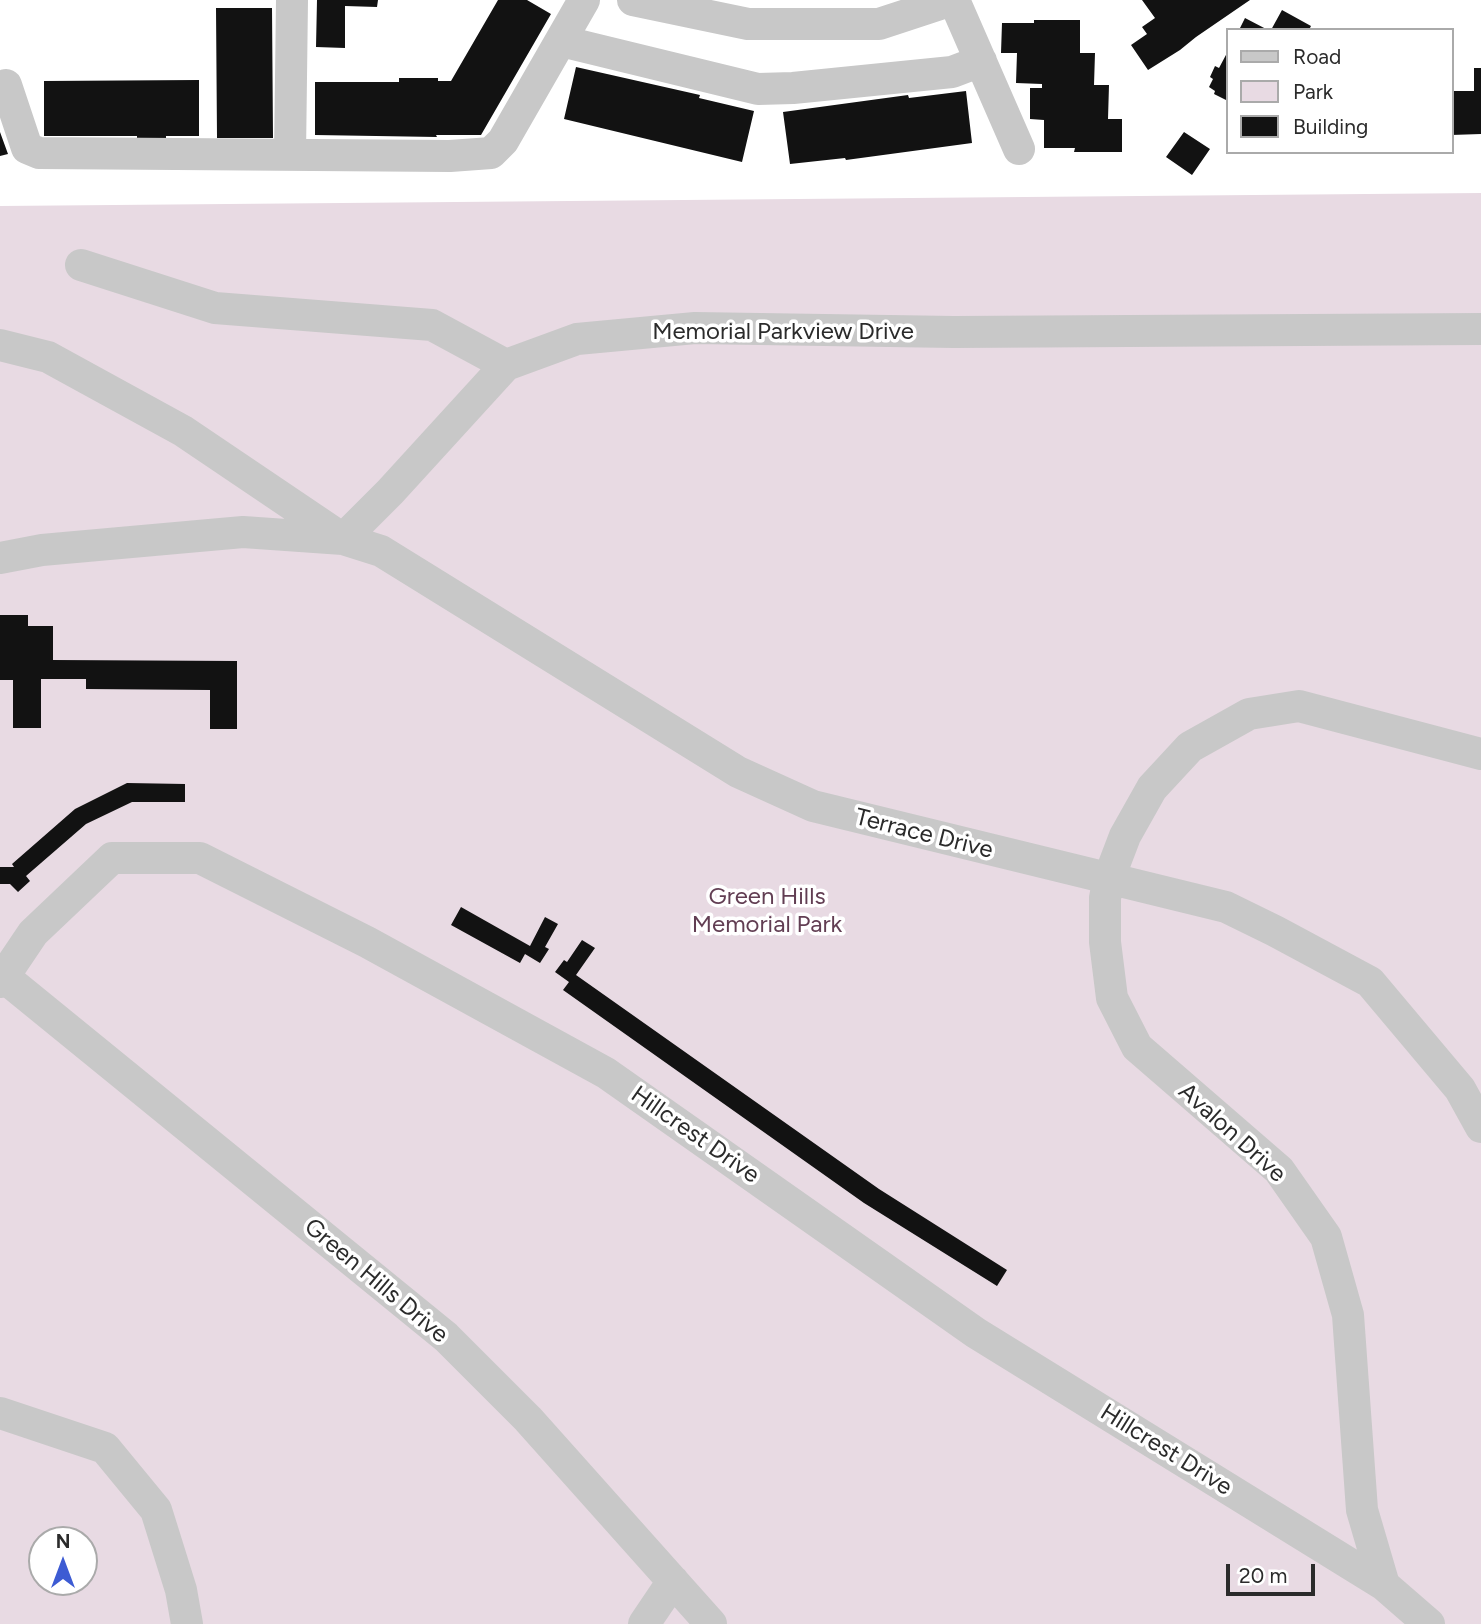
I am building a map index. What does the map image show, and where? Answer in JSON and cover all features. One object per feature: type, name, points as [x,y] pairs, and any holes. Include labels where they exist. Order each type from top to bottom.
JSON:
[{"type":"street","points":[[290,155],[292,0]]},
{"type":"street","points":[[6,85],[27,148],[39,153],[450,156],[491,153],[503,141],[584,0]]},
{"type":"street","points":[[632,0],[748,24],[879,24],[953,0],[1019,149]]},
{"type":"street","points":[[561,41],[758,89],[952,72],[981,61]]},
{"type":"street","points":[[81,265],[215,308],[432,325],[506,365]]},
{"type":"street","name":"Memorial Parkview Drive","points":[[343,538],[390,492],[506,365],[577,339],[695,328],[954,332],[1481,329]]},
{"type":"street","points":[[0,345],[48,358],[183,431],[343,538]]},
{"type":"street","points":[[0,558],[42,550],[243,532],[343,538]]},
{"type":"street","name":"Terrace Drive","points":[[343,538],[381,551],[738,772],[813,806],[1226,907],[1370,982],[1460,1089],[1481,1127]]},
{"type":"street","name":"Avalon Drive","points":[[1384,1585],[1362,1510],[1348,1315],[1326,1237],[1279,1170],[1137,1046],[1112,998],[1105,942],[1105,898],[1109,878],[1125,836],[1152,788],[1190,747],[1249,714],[1299,706],[1481,754]]},
{"type":"street","name":"Hillcrest Drive","points":[[2,980],[33,933],[111,858],[201,858],[368,942],[606,1073],[976,1333],[1384,1585]]},
{"type":"street","name":"Green Hills Drive","points":[[2,980],[446,1337],[528,1419],[712,1624]]},
{"type":"street","points":[[0,1413],[105,1448],[156,1510],[181,1590],[187,1624]]},
{"type":"street","points":[[644,1624],[673,1581]]},
{"type":"street","points":[[1384,1585],[1429,1624]]},
{"type":"green space","name":"Green Hills Memorial Park","points":[[1481,193],[1481,1624],[0,1624],[0,206]]},
{"type":"building","points":[[317,0],[378,0],[377,7],[345,6],[345,48],[316,47]]},
{"type":"building","points":[[498,0],[527,0],[551,14],[481,135],[315,135],[315,82],[399,82],[399,78],[438,78],[438,81],[451,81]]},
{"type":"building","points":[[1142,0],[1250,0],[1148,70],[1131,45],[1147,34],[1142,27],[1155,18]]},
{"type":"building","points":[[216,8],[272,8],[273,138],[217,138]]},
{"type":"building","points":[[1282,10],[1311,26],[1310,28],[1272,28]]},
{"type":"building","points":[[1245,18],[1264,28],[1240,28]]},
{"type":"building","points":[[1034,20],[1080,20],[1080,53],[1095,53],[1094,85],[1109,85],[1108,119],[1122,119],[1122,152],[1074,152],[1075,148],[1044,148],[1044,120],[1030,119],[1030,88],[1042,88],[1042,84],[1016,83],[1017,53],[1001,53],[1002,23],[1034,23]]},
{"type":"building","points":[[1226,55],[1226,100],[1214,94],[1215,91],[1209,87],[1215,66],[1219,68]]},
{"type":"building","points":[[576,67],[700,95],[699,98],[754,111],[742,162],[564,119]]},
{"type":"building","points":[[1474,68],[1481,68],[1481,134],[1453,135],[1453,91],[1474,91]]},
{"type":"building","points":[[199,80],[199,136],[166,136],[166,141],[137,141],[137,136],[44,136],[44,81]]},
{"type":"building","points":[[966,91],[972,143],[846,160],[790,164],[783,112],[908,95],[909,98]]},
{"type":"building","points":[[0,132],[8,154],[0,156]]},
{"type":"building","points":[[1184,132],[1210,149],[1192,175],[1166,157]]},
{"type":"building","points":[[0,615],[28,615],[28,626],[53,626],[53,660],[237,661],[237,729],[210,729],[210,690],[86,689],[86,679],[41,679],[41,728],[13,728],[13,680],[0,680]]},
{"type":"building","points":[[127,783],[185,784],[185,802],[132,802],[86,824],[26,876],[30,881],[18,892],[10,884],[0,884],[0,867],[14,867],[12,864],[75,809]]},
{"type":"building","points":[[461,907],[530,946],[545,917],[558,924],[545,947],[549,949],[540,963],[525,954],[520,963],[451,925]]},
{"type":"building","points":[[582,940],[595,948],[576,975],[879,1189],[1007,1270],[997,1286],[864,1203],[563,990],[569,982],[555,972],[564,960],[567,962]]}]
